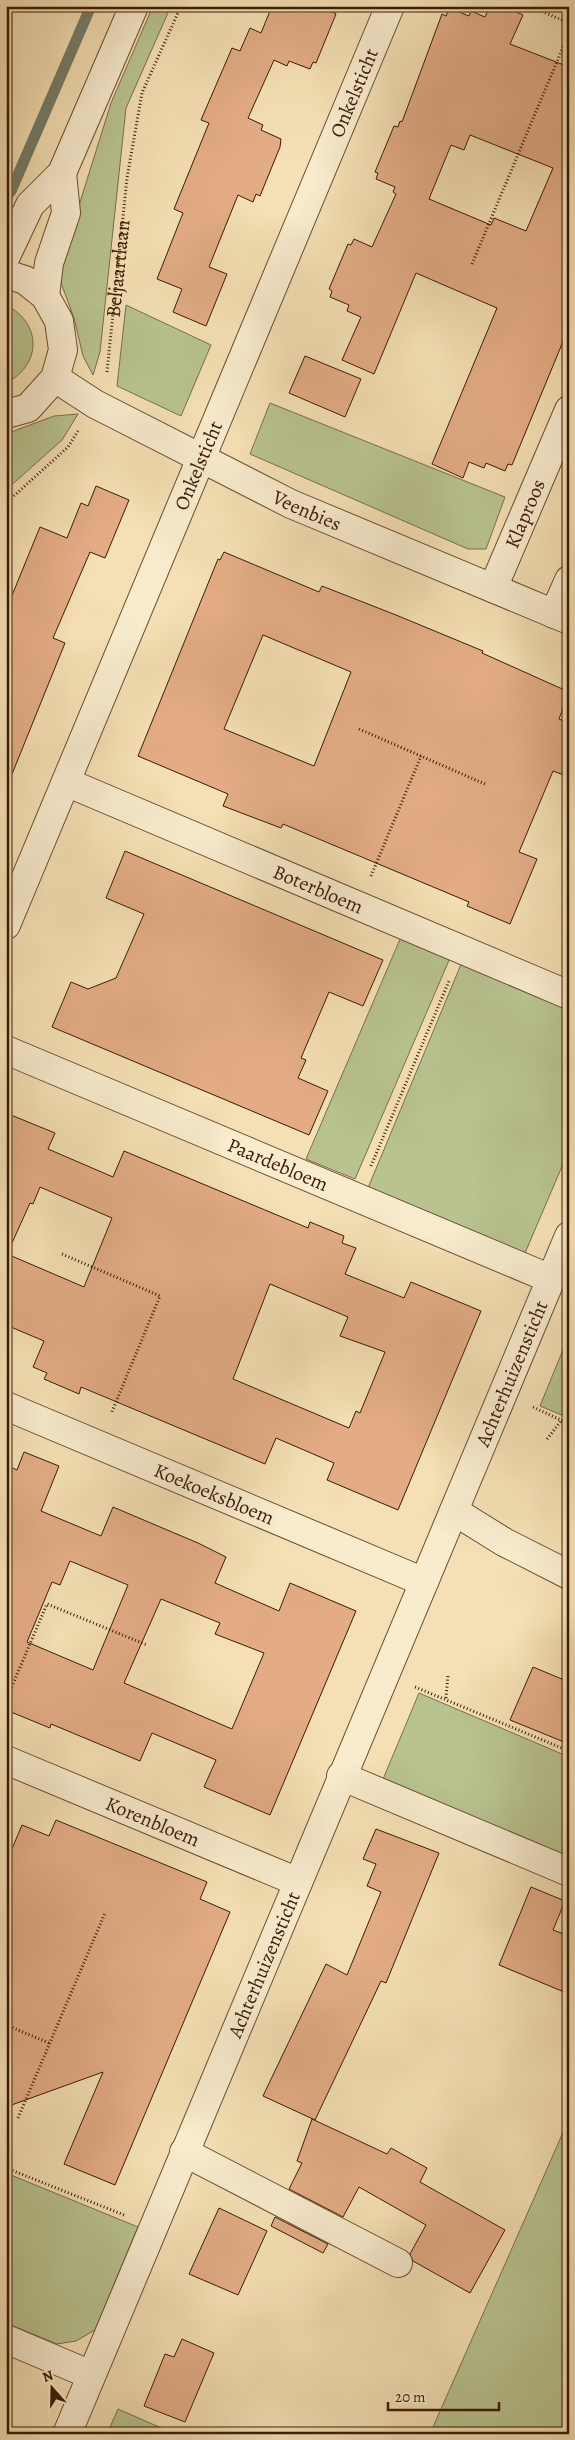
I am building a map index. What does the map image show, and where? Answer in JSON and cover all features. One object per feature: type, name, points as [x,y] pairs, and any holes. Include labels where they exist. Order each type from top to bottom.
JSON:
[{"type":"street","points":[[6,256],[30,205],[62,173],[134,6]]},
{"type":"street","name":"Onkelsticht","points":[[6,925],[390,6]]},
{"type":"street","points":[[45,296],[49,263],[66,213],[62,173]]},
{"type":"street","points":[[6,274],[25,280],[45,296],[59,321],[63,350],[55,378],[28,408],[6,414]]},
{"type":"street","name":"Veenbies","points":[[55,378],[95,404],[291,504],[562,617]]},
{"type":"street","name":"Klaproos","points":[[493,588],[569,410]]},
{"type":"street","points":[[562,617],[569,580]]},
{"type":"street","name":"Boterbloem","points":[[66,782],[569,996]]},
{"type":"street","name":"Paardebloem","points":[[6,1050],[358,1196],[551,1279]]},
{"type":"street","name":"Achterhuizensticht","points":[[67,2434],[341,1776],[569,1236]]},
{"type":"street","name":"Koekoeksbloem","points":[[6,1406],[424,1582]]},
{"type":"street","points":[[454,1511],[504,1542],[569,1575]]},
{"type":"street","name":"Korenbloem","points":[[6,1760],[298,1882]]},
{"type":"street","points":[[341,1776],[569,1872]]},
{"type":"street","points":[[184,2152],[398,2263]]},
{"type":"street","points":[[6,2339],[91,2375]]},
{"type":"path","name":"Beljaartlaan","points":[[6,503],[68,447],[95,404],[108,370],[127,178],[142,93],[181,6]]},
{"type":"path","points":[[528,6],[569,23]]},
{"type":"path","points":[[472,264],[569,33]]},
{"type":"path","points":[[359,729],[485,784]]},
{"type":"path","points":[[359,906],[421,756]]},
{"type":"path","points":[[358,1196],[462,950]]},
{"type":"path","points":[[62,1254],[160,1296],[99,1444]]},
{"type":"path","points":[[547,1439],[561,1421]]},
{"type":"path","points":[[6,1700],[47,1604],[147,1646]]},
{"type":"path","points":[[446,1698],[448,1675]]},
{"type":"path","points":[[384,1676],[446,1698],[569,1751]]},
{"type":"path","points":[[18,2118],[105,1913]]},
{"type":"path","points":[[6,2025],[50,2044]]},
{"type":"path","points":[[6,2168],[153,2227]]},
{"type":"path","points":[[564,2434],[569,2421]]},
{"type":"green space","points":[[153,6],[171,6],[126,108],[100,352],[93,375],[83,356],[74,318],[61,283],[61,263],[111,103]]},
{"type":"green space","points":[[6,305],[18,313],[26,322],[33,344],[26,366],[18,375],[6,383]]},
{"type":"green space","points":[[126,305],[211,345],[181,416],[117,386]]},
{"type":"green space","points":[[270,403],[505,497],[486,549],[468,549],[250,454]]},
{"type":"green space","points":[[78,414],[62,440],[6,490],[6,434],[54,416]]},
{"type":"green space","points":[[401,937],[450,958],[355,1179],[306,1159]]},
{"type":"green space","points":[[462,962],[569,1006],[569,1150],[525,1253],[368,1188]]},
{"type":"green space","points":[[569,1335],[569,1418],[540,1406]]},
{"type":"green space","points":[[419,1693],[569,1757],[569,1862],[381,1784]]},
{"type":"green space","points":[[569,2118],[569,2434],[430,2434],[558,2144]]},
{"type":"green space","points":[[6,2173],[138,2227],[95,2330],[76,2341],[57,2344],[6,2323]]},
{"type":"green space","points":[[118,2409],[175,2434],[107,2434]]},
{"type":"building","points":[[272,6],[320,6],[336,14],[316,63],[313,62],[310,69],[289,61],[287,66],[274,60],[248,118],[263,125],[261,130],[281,139],[280,147],[260,196],[256,194],[253,202],[238,195],[209,267],[227,274],[206,326],[173,312],[182,289],[157,279],[183,213],[174,209],[209,123],[201,120],[232,48],[240,51],[250,28],[261,33]]},
{"type":"building","points":[[490,6],[503,6],[523,15],[510,44],[569,67],[569,327],[512,465],[508,464],[505,471],[486,463],[484,468],[469,462],[463,478],[432,464],[497,308],[416,273],[374,374],[342,360],[361,317],[347,311],[349,305],[330,297],[332,291],[329,289],[348,244],[351,245],[354,239],[372,247],[396,194],[393,192],[395,187],[376,179],[378,173],[375,172],[394,126],[398,127],[400,121],[402,122],[442,14],[446,16],[449,8],[469,16],[471,11],[485,17]],"holes":[[[470,135],[553,168],[526,231],[494,218],[491,225],[429,199],[451,145],[464,150]]]},
{"type":"building","points":[[305,356],[361,379],[345,417],[289,393]]},
{"type":"building","points":[[96,486],[129,500],[105,558],[90,552],[53,638],[65,643],[8,784],[6,784],[6,610],[40,527],[67,538],[81,503],[88,506]]},
{"type":"building","points":[[224,552],[319,592],[322,586],[483,651],[482,653],[569,692],[559,719],[569,723],[569,777],[553,771],[519,852],[537,859],[510,924],[467,906],[469,902],[283,824],[281,828],[223,806],[228,794],[138,756],[218,559],[220,560]],"holes":[[[263,635],[351,672],[314,766],[224,729]]]},
{"type":"building","points":[[125,851],[383,960],[363,1006],[329,992],[301,1058],[306,1060],[298,1078],[328,1091],[309,1135],[52,1027],[71,982],[88,989],[116,978],[144,914],[106,898]]},
{"type":"building","points":[[6,1113],[55,1133],[48,1149],[113,1177],[124,1151],[308,1228],[310,1222],[344,1236],[342,1243],[356,1248],[345,1274],[404,1298],[411,1282],[481,1311],[398,1510],[327,1480],[334,1463],[276,1438],[265,1464],[81,1387],[79,1394],[44,1379],[47,1373],[33,1367],[44,1341],[6,1325]],"holes":[[[40,1187],[112,1218],[84,1287],[7,1254],[30,1203],[33,1204]],[[270,1284],[348,1317],[340,1336],[385,1352],[360,1413],[356,1411],[349,1428],[233,1379]]]},
{"type":"building","points":[[24,1452],[59,1466],[41,1511],[101,1536],[113,1507],[226,1557],[215,1583],[279,1611],[290,1583],[356,1611],[270,1815],[204,1787],[216,1760],[152,1733],[140,1761],[51,1724],[50,1728],[6,1710],[6,1465],[17,1470]],"holes":[[[70,1561],[128,1585],[93,1670],[27,1642],[52,1582],[60,1585]],[[161,1599],[220,1623],[215,1634],[264,1653],[232,1729],[124,1683]]]},
{"type":"building","points":[[533,1667],[569,1682],[569,1744],[510,1720]]},
{"type":"building","points":[[56,1820],[207,1882],[200,1899],[230,1912],[115,2185],[64,2164],[103,2072],[6,2107],[6,1863],[22,1825],[49,1836]]},
{"type":"building","points":[[376,1829],[439,1853],[386,1983],[381,1981],[315,2120],[263,2096],[326,1964],[347,1975],[381,1892],[367,1886],[376,1864],[363,1859]]},
{"type":"building","points":[[531,1887],[565,1901],[553,1930],[569,1936],[569,1994],[499,1965]]},
{"type":"building","points":[[312,2119],[387,2154],[391,2148],[427,2168],[420,2182],[505,2230],[470,2293],[413,2261],[410,2254],[426,2225],[359,2187],[343,2217],[289,2189],[302,2163],[297,2161]]},
{"type":"building","points":[[219,2208],[267,2231],[238,2295],[189,2274]]},
{"type":"building","points":[[275,2217],[328,2244],[323,2253],[271,2226]]},
{"type":"building","points":[[182,2339],[214,2353],[185,2422],[144,2406],[165,2354],[174,2357]]},
{"type":"waterway","points":[[6,197],[11,191],[91,6]]}]
